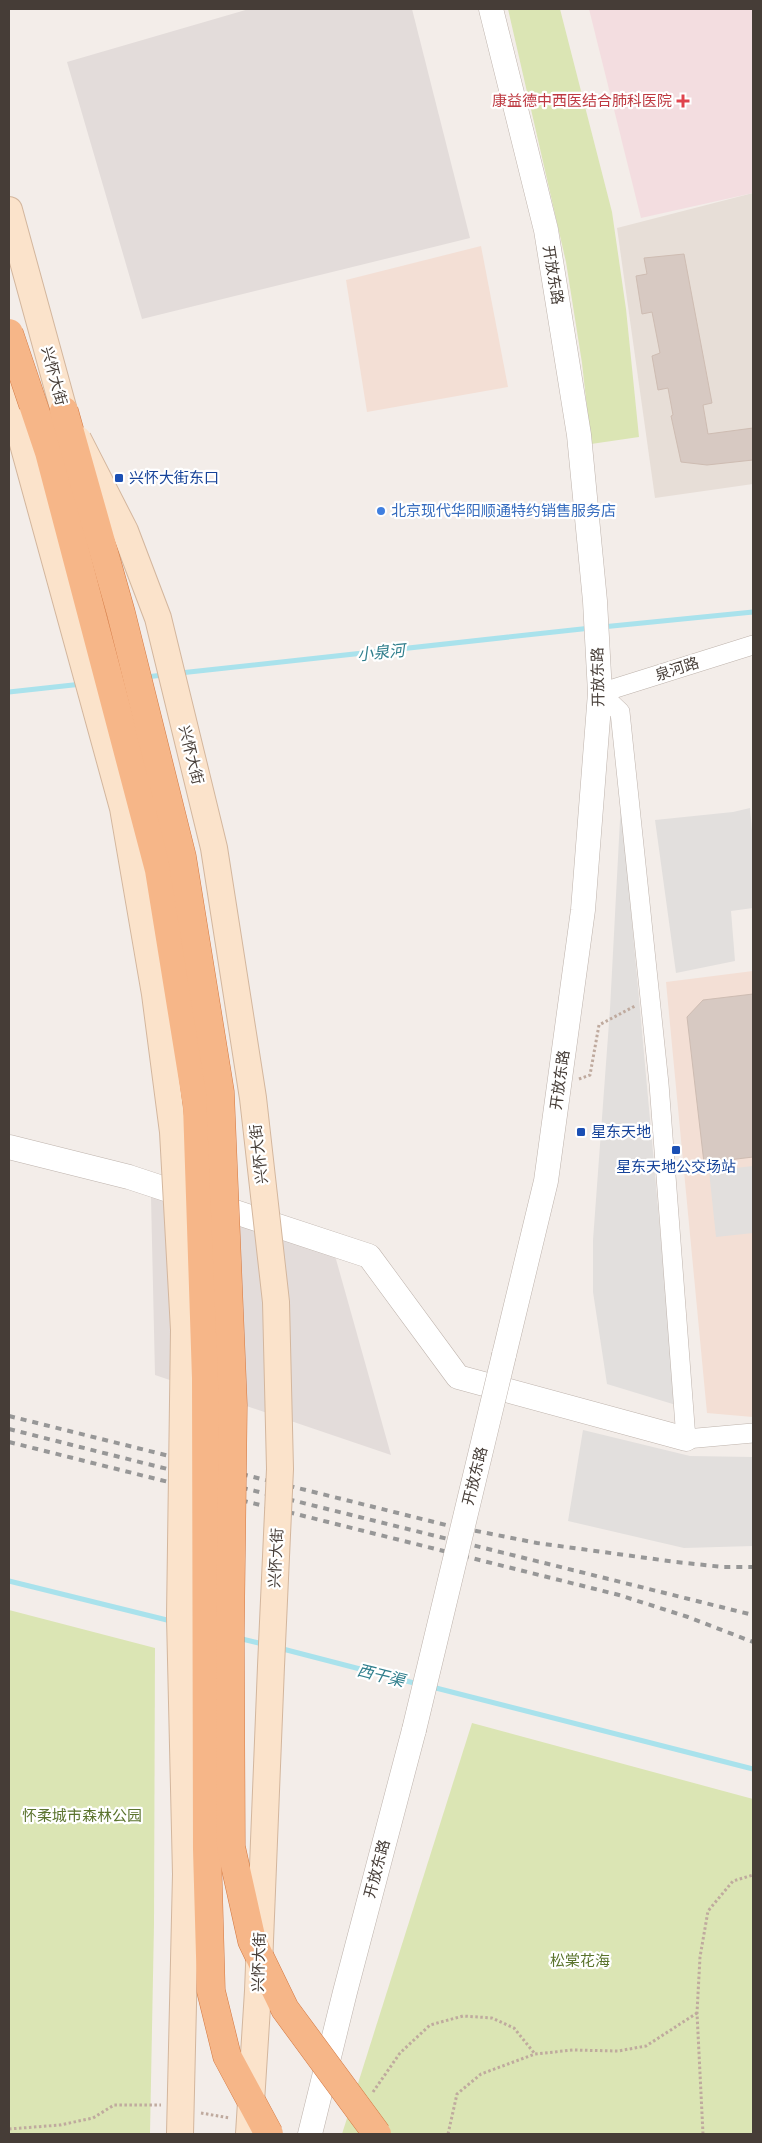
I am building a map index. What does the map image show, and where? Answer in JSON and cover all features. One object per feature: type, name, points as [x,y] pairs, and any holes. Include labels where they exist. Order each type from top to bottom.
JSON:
[{"type":"highway","points":[[9,333],[49,452],[159,870],[197,1105],[206,1378],[208,1849],[211,1991],[227,2056],[268,2134]]},
{"type":"highway","points":[[64,411],[121,613],[182,857],[220,1092],[233,1405],[230,1636],[232,1847],[252,1941],[285,2010],[377,2134]]},
{"type":"main road","name":"兴怀大街","points":[[9,210],[64,411],[125,531],[158,618],[212,838],[252,1098],[276,1302],[280,1469],[270,1666],[258,1991],[249,2134]]},
{"type":"main road","points":[[9,382],[17,422],[123,808],[155,994],[173,1132],[184,1330],[180,1617],[186,1874],[180,2134]]},
{"type":"street","name":"开放东路","points":[[310,2134],[345,1992],[414,1730],[546,1181],[584,910],[600,693],[595,601],[578,435],[546,230],[491,9]]},
{"type":"street","name":"泉河路","points":[[600,693],[753,645]]},
{"type":"street","points":[[600,693],[620,712],[659,1084],[686,1438]]},
{"type":"street","points":[[9,1148],[129,1176],[370,1256],[458,1377],[686,1438],[753,1433]]},
{"type":"path","points":[[559,1086],[590,1075],[599,1025],[651,997]]},
{"type":"path","points":[[703,2134],[697,2013],[700,1957],[708,1911],[733,1882],[753,1875]]},
{"type":"path","points":[[448,2134],[457,2094],[481,2074],[535,2054],[574,2050],[618,2051],[646,2046],[697,2013]]},
{"type":"path","points":[[370,2096],[400,2053],[430,2025],[463,2016],[492,2018],[514,2028],[535,2054]]},
{"type":"shaded area","points":[[249,9],[412,9],[470,238],[142,319],[67,62]]},
{"type":"shaded area","name":"康益德中西医结合肺科医院","points":[[589,9],[753,9],[753,193],[641,218]]},
{"type":"shaded area","points":[[753,193],[753,484],[655,498],[617,228]]},
{"type":"shaded area","points":[[481,246],[508,387],[367,412],[346,280]]},
{"type":"shaded area","points":[[621,801],[676,1405],[607,1384],[593,1292],[593,1240],[610,1009]]},
{"type":"shaded area","points":[[750,808],[753,842],[753,908],[731,911],[735,961],[676,973],[655,820],[733,812]]},
{"type":"shaded area","points":[[753,971],[753,1417],[707,1413],[666,982]]},
{"type":"shaded area","points":[[753,1166],[753,1233],[716,1237],[709,1171]]},
{"type":"shaded area","points":[[151,1197],[332,1245],[391,1455],[155,1375]]},
{"type":"shaded area","points":[[583,1430],[690,1456],[753,1457],[753,1546],[684,1548],[568,1521]]},
{"type":"green space","points":[[508,9],[560,9],[612,212],[626,309],[639,437],[591,444],[582,363],[566,262]]},
{"type":"green space","name":"怀柔城市森林公园","points":[[9,1610],[155,1648],[154,1924],[150,2134],[9,2134]]},
{"type":"green space","name":"松棠花海","points":[[472,1723],[753,1799],[753,2134],[342,2134]]},
{"type":"building","points":[[684,254],[712,403],[703,405],[708,434],[753,428],[753,460],[707,465],[681,462],[671,416],[673,415],[668,388],[658,390],[652,356],[660,353],[652,312],[642,314],[636,276],[647,274],[644,258]]},
{"type":"building","points":[[753,994],[753,1157],[704,1163],[687,1017],[703,1000]]},
{"type":"waterway","name":"小泉河","points":[[602,627],[753,612]]},
{"type":"waterway","name":"小泉河","points":[[180,673],[591,628]]},
{"type":"waterway","name":"小泉河","points":[[145,677],[164,675]]},
{"type":"waterway","name":"小泉河","points":[[9,692],[82,684]]},
{"type":"waterway","name":"西干渠","points":[[9,1581],[171,1621]]},
{"type":"waterway","name":"西干渠","points":[[238,1638],[263,1644]]},
{"type":"waterway","name":"西干渠","points":[[279,1648],[418,1684]]},
{"type":"waterway","name":"西干渠","points":[[432,1687],[753,1769]]},
{"type":"railway","points":[[9,1416],[446,1525],[537,1543],[676,1562],[723,1567],[753,1567]]},
{"type":"railway","points":[[9,1429],[753,1615]]},
{"type":"railway","points":[[9,1442],[619,1595],[688,1617],[753,1642]]},
{"type":"place","name":"康益德中西医结合肺科医院","points":[[683,101]]},
{"type":"place","name":"兴怀大街东口","points":[[119,478]]},
{"type":"place","name":"北京现代华阳顺通特约销售服务店","points":[[381,511]]},
{"type":"place","name":"星东天地","points":[[581,1132]]},
{"type":"place","name":"星东天地公交场站","points":[[676,1150]]}]
